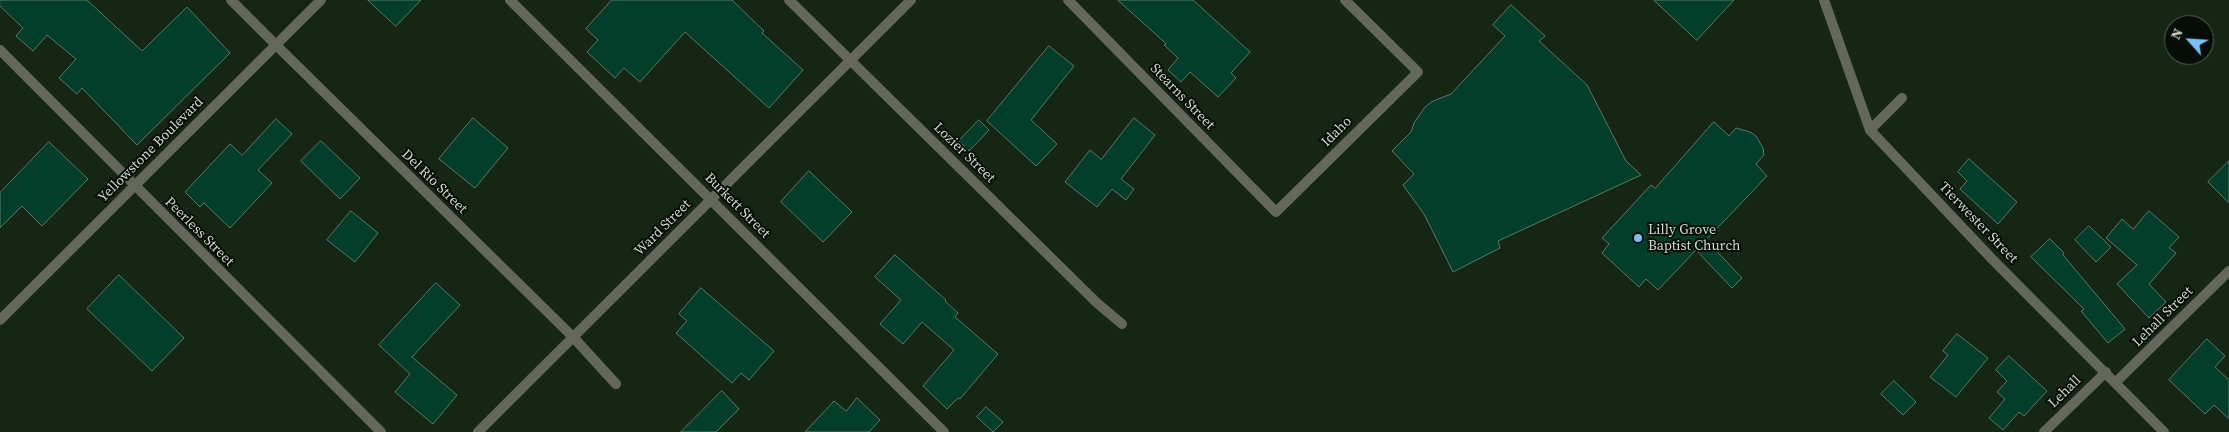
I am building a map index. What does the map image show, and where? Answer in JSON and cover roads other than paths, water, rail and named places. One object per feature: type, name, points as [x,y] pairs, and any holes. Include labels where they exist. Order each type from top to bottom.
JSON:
[{"type":"street","name":"Del Rio Street","points":[[232,0],[573,337],[616,384]]},
{"type":"street","name":"Yellowstone Boulevard","points":[[0,320],[321,0]]},
{"type":"street","name":"Burkett Street","points":[[510,0],[944,432]]},
{"type":"street","name":"Lozier Street","points":[[789,0],[1097,302],[1122,324]]},
{"type":"street","name":"Ward Street","points":[[478,432],[911,0]]},
{"type":"street","name":"Stearns Street","points":[[1068,0],[1276,212]]},
{"type":"street","name":"Idaho","points":[[1276,212],[1418,72],[1345,0]]},
{"type":"street","name":"Tierwester Street","points":[[1824,0],[1870,130],[1992,259],[2164,432]]},
{"type":"street","name":"Peerless Street","points":[[0,50],[116,164],[134,186],[380,432]]},
{"type":"street","points":[[1870,130],[1902,98]]},
{"type":"street","name":"Lehall Street","points":[[2116,382],[2229,271]]},
{"type":"street","name":"Lehall","points":[[2044,432],[2106,372]]},
{"type":"place","name":"Lilly Grove Baptist Church","points":[[1638,238]]}]
